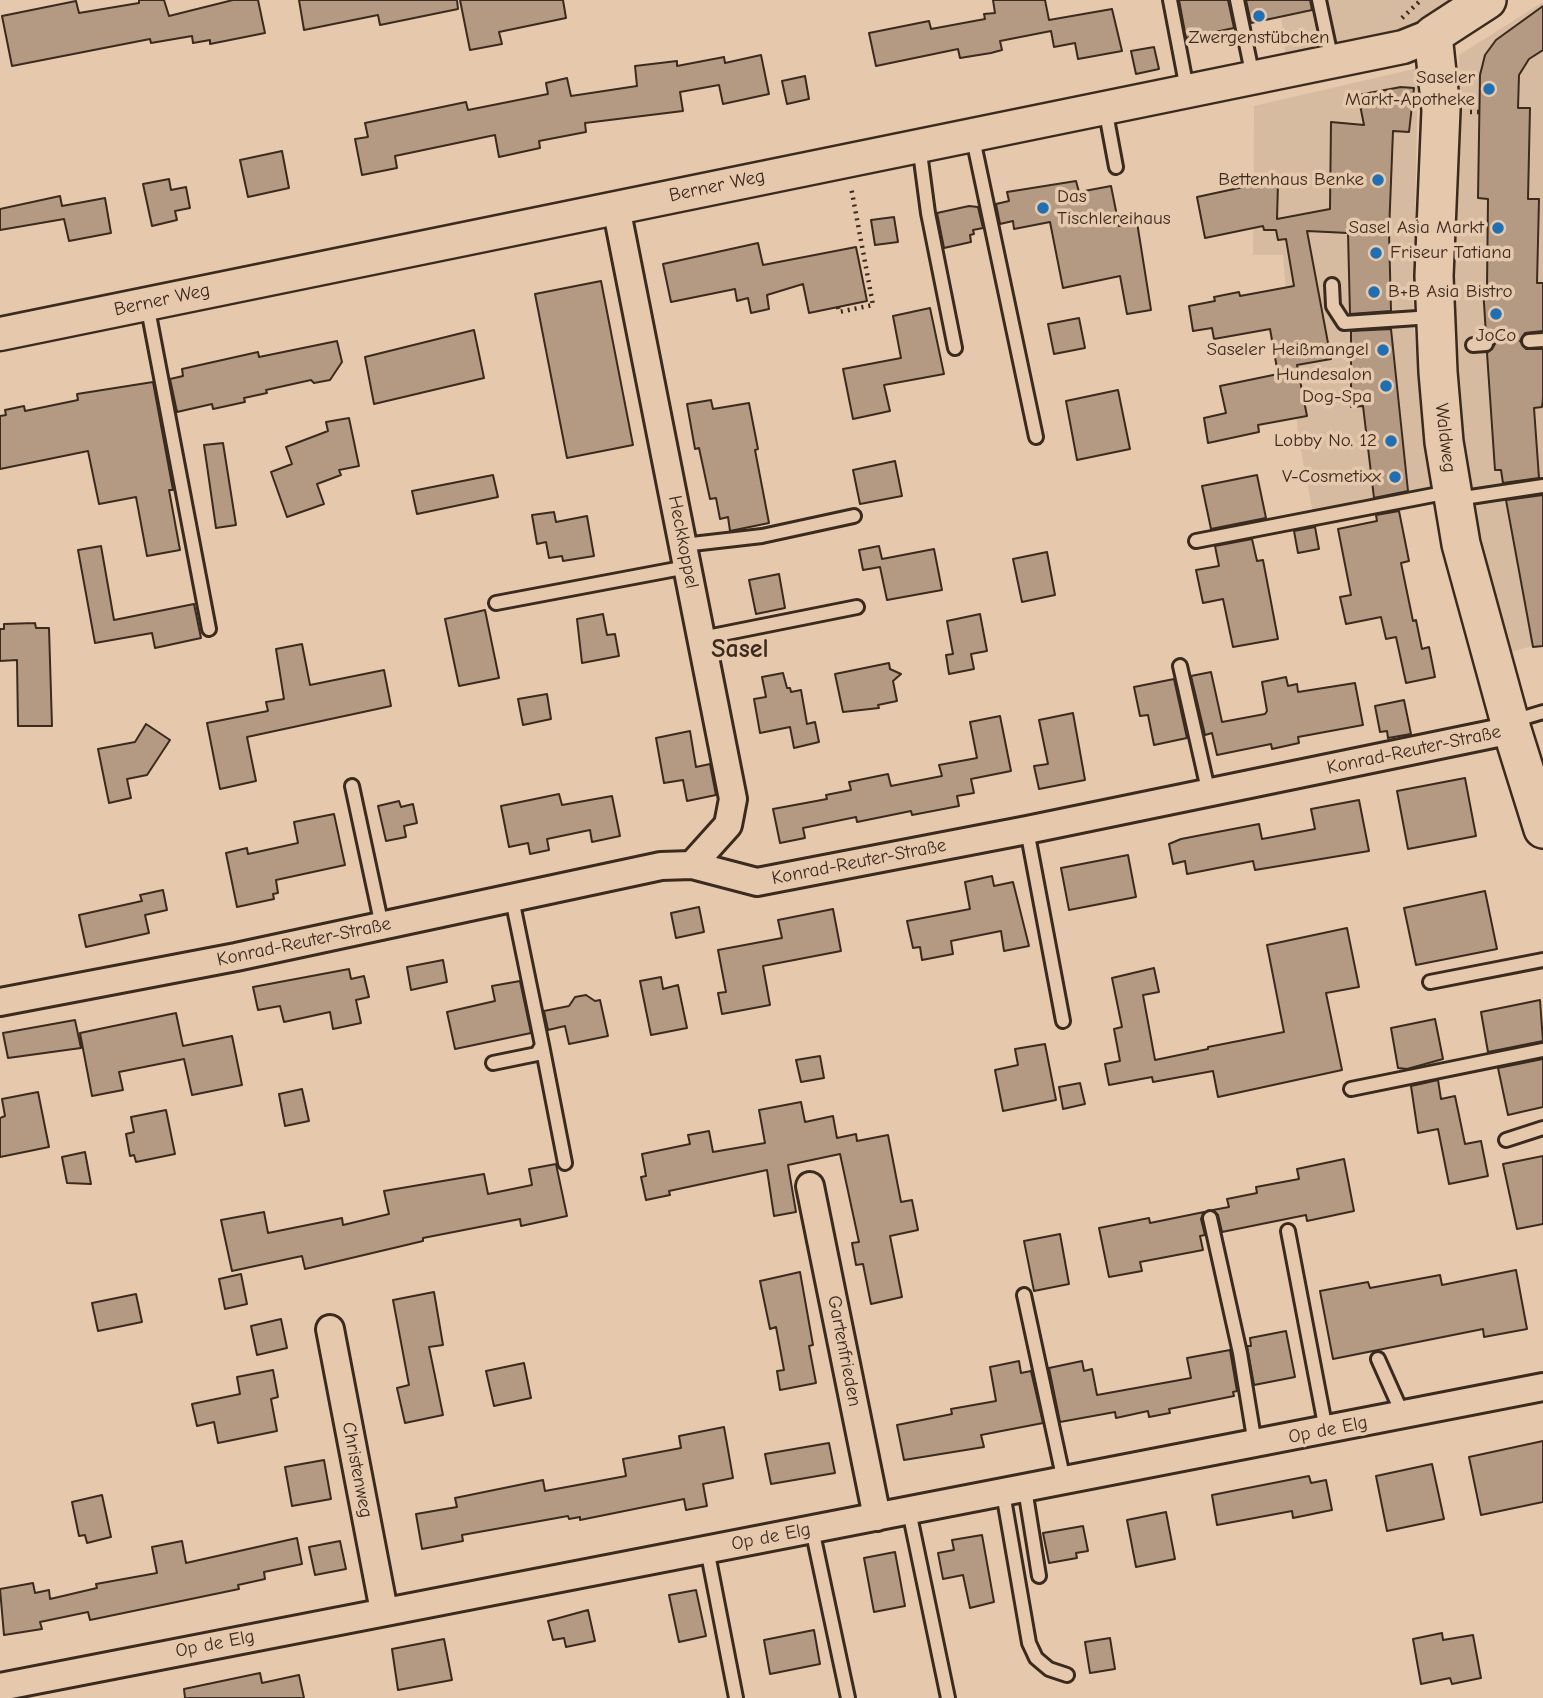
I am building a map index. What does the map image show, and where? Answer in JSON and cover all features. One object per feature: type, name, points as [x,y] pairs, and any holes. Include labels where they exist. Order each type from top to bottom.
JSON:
[{"type":"main road","points":[[1433,35],[1487,0]]},
{"type":"main road","name":"Waldweg","points":[[1433,35],[1441,110],[1434,276],[1444,442],[1473,593],[1521,721],[1543,829]]},
{"type":"street","name":"Berner Weg","points":[[0,334],[1403,47],[1433,35]]},
{"type":"street","name":"Heckkoppel","points":[[616,207],[733,799],[728,825],[692,865]]},
{"type":"street","name":"Konrad-Reuter-Straße","points":[[0,1002],[382,926],[661,866],[692,865],[757,882],[1209,794],[1521,721]]},
{"type":"street","name":"Gartenfrieden","points":[[810,1186],[877,1517]]},
{"type":"street","name":"Christenweg","points":[[330,1329],[384,1611]]},
{"type":"street","name":"Op de Elg","points":[[0,1687],[1543,1387]]},
{"type":"lane","points":[[1170,0],[1188,91]]},
{"type":"lane","points":[[1237,0],[1254,77]]},
{"type":"lane","points":[[1318,0],[1332,61]]},
{"type":"lane","points":[[1105,107],[1115,167]]},
{"type":"lane","points":[[972,134],[1035,437]]},
{"type":"lane","points":[[918,145],[928,213],[955,348]]},
{"type":"lane","points":[[1332,285],[1333,306],[1344,323],[1436,317]]},
{"type":"lane","points":[[147,303],[209,629]]},
{"type":"lane","points":[[1529,341],[1543,340]]},
{"type":"lane","points":[[1196,541],[1453,496],[1543,486]]},
{"type":"lane","points":[[496,603],[762,536],[854,516]]},
{"type":"lane","points":[[702,638],[857,607]]},
{"type":"lane","points":[[1181,666],[1209,794]]},
{"type":"lane","points":[[352,786],[382,926]]},
{"type":"lane","points":[[1027,831],[1063,1021]]},
{"type":"lane","points":[[512,899],[565,1163]]},
{"type":"lane","points":[[1430,982],[1543,960]]},
{"type":"lane","points":[[493,1063],[537,1054],[542,1045]]},
{"type":"lane","points":[[1351,1089],[1543,1050]]},
{"type":"lane","points":[[1506,1140],[1543,1128]]},
{"type":"lane","points":[[1210,1218],[1240,1353],[1255,1445]]},
{"type":"lane","points":[[1289,1231],[1326,1430]]},
{"type":"lane","points":[[1024,1295],[1064,1481]]},
{"type":"lane","points":[[1378,1359],[1403,1415]]},
{"type":"lane","points":[[1014,1491],[1039,1576]]},
{"type":"lane","points":[[1014,1491],[1029,1643],[1036,1658],[1049,1670],[1067,1675]]},
{"type":"lane","points":[[909,1511],[948,1698]]},
{"type":"lane","points":[[812,1529],[848,1698]]},
{"type":"lane","points":[[707,1549],[736,1698]]},
{"type":"path","points":[[838,307],[839,312],[873,305],[846,160]]},
{"type":"shaded area","points":[[1279,0],[1452,0],[1444,21],[1287,66]]},
{"type":"shaded area","points":[[1543,2],[1543,643],[1507,653],[1472,506],[1452,325],[1459,55]]},
{"type":"shaded area","points":[[1418,68],[1413,320],[1433,501],[1315,524],[1298,435],[1283,255],[1253,255],[1254,106]]},
{"type":"building","points":[[139,0],[164,0],[169,16],[233,0],[258,0],[265,33],[210,44],[210,40],[193,43],[192,36],[151,43],[150,39],[12,66],[2,16],[76,1],[79,13],[139,3]]},
{"type":"building","points":[[299,0],[457,0],[458,9],[380,25],[378,15],[304,30]]},
{"type":"building","points":[[460,0],[563,0],[566,18],[499,32],[502,44],[470,50]]},
{"type":"building","points":[[993,0],[1045,0],[1049,20],[1112,9],[1122,51],[1078,59],[1075,43],[1054,47],[1051,31],[1000,41],[1002,50],[991,53],[960,58],[958,49],[876,66],[869,33],[929,21],[931,29],[985,19],[984,14],[995,13]]},
{"type":"building","points":[[1179,0],[1228,0],[1234,28],[1186,38]]},
{"type":"building","points":[[1246,0],[1310,0],[1312,10],[1251,23]]},
{"type":"building","points":[[1543,6],[1543,50],[1529,59],[1519,75],[1518,108],[1530,108],[1528,199],[1539,199],[1537,283],[1543,283],[1543,331],[1525,333],[1520,341],[1526,349],[1543,349],[1542,407],[1534,408],[1539,478],[1503,483],[1501,470],[1495,470],[1487,353],[1495,344],[1493,339],[1486,335],[1483,287],[1487,286],[1488,199],[1478,198],[1480,75],[1485,55],[1496,40]]},
{"type":"building","points":[[1154,47],[1159,69],[1136,74],[1131,51]]},
{"type":"building","points":[[761,55],[769,94],[723,104],[719,85],[680,92],[683,111],[585,123],[586,132],[539,141],[540,148],[499,157],[495,135],[395,156],[397,168],[362,175],[355,139],[368,137],[365,123],[466,102],[468,110],[548,94],[546,83],[567,78],[571,96],[637,86],[635,66],[677,61],[677,66],[724,57],[725,63]]},
{"type":"building","points":[[805,76],[809,99],[787,104],[782,81]]},
{"type":"building","points":[[1401,87],[1414,88],[1409,132],[1393,131],[1389,232],[1391,311],[1350,314],[1348,233],[1307,231],[1331,359],[1297,365],[1307,416],[1258,425],[1259,432],[1208,443],[1204,418],[1226,413],[1220,386],[1278,374],[1270,329],[1214,339],[1212,328],[1193,331],[1189,306],[1215,301],[1214,297],[1239,292],[1240,296],[1294,286],[1286,239],[1278,240],[1276,230],[1264,230],[1263,226],[1205,238],[1197,197],[1262,183],[1278,184],[1277,219],[1330,209],[1331,122],[1364,125],[1358,95]]},
{"type":"building","points":[[282,151],[289,188],[248,197],[240,160]]},
{"type":"building","points":[[169,179],[171,190],[186,187],[190,208],[175,211],[177,220],[152,226],[143,184]]},
{"type":"building","points":[[1076,181],[1079,192],[1111,186],[1119,226],[1137,222],[1151,310],[1127,314],[1120,276],[1063,288],[1050,222],[1014,229],[1013,221],[1000,224],[996,204],[1009,201],[1007,192]]},
{"type":"building","points":[[60,196],[62,206],[105,198],[111,233],[69,241],[64,219],[0,230],[0,209]]},
{"type":"building","points":[[969,206],[978,207],[983,228],[973,230],[974,234],[970,235],[971,242],[944,248],[937,213]]},
{"type":"building","points":[[894,217],[898,242],[875,245],[871,220]]},
{"type":"building","points":[[758,243],[763,265],[856,247],[867,301],[809,313],[803,284],[767,295],[769,309],[751,313],[748,298],[737,301],[735,289],[671,302],[663,264]]},
{"type":"building","points":[[601,281],[633,445],[567,458],[535,294]]},
{"type":"building","points":[[930,308],[944,374],[884,385],[890,411],[853,419],[843,369],[901,358],[893,316]]},
{"type":"building","points":[[1079,318],[1085,348],[1054,354],[1048,324]]},
{"type":"building","points":[[1391,329],[1408,491],[1374,498],[1363,406],[1351,407],[1351,331]]},
{"type":"building","points":[[474,330],[484,378],[374,404],[365,357]]},
{"type":"building","points":[[337,341],[342,362],[330,380],[314,383],[311,380],[266,390],[267,393],[244,398],[245,402],[213,409],[212,404],[177,412],[170,379],[183,376],[182,369],[258,352],[259,357]]},
{"type":"building","points":[[153,382],[173,490],[169,490],[180,550],[147,556],[136,497],[99,504],[88,451],[0,469],[0,416],[6,415],[5,410],[24,406],[25,411],[78,400],[77,394]]},
{"type":"building","points":[[1118,390],[1130,449],[1077,460],[1066,401]]},
{"type":"building","points":[[711,400],[713,409],[749,403],[769,523],[730,531],[728,517],[720,519],[716,498],[710,499],[699,448],[695,449],[687,404]]},
{"type":"building","points":[[349,418],[359,466],[339,470],[341,475],[317,484],[324,504],[287,517],[271,472],[292,464],[286,447],[328,431],[326,422]]},
{"type":"building","points":[[223,443],[236,525],[216,528],[204,445]]},
{"type":"building","points":[[895,461],[902,496],[860,504],[853,470]]},
{"type":"building","points":[[493,475],[498,497],[417,514],[412,491]]},
{"type":"building","points":[[1257,475],[1266,518],[1211,529],[1202,486]]},
{"type":"building","points":[[1543,495],[1543,646],[1533,647],[1506,500]]},
{"type":"building","points":[[1399,511],[1409,561],[1401,563],[1413,621],[1416,620],[1422,649],[1429,647],[1435,677],[1406,683],[1396,637],[1386,639],[1381,617],[1346,624],[1340,597],[1351,595],[1338,529],[1377,521],[1376,515]]},
{"type":"building","points":[[554,512],[556,522],[587,516],[594,556],[563,561],[562,556],[549,558],[546,542],[537,544],[532,515]]},
{"type":"building","points":[[1315,527],[1319,549],[1298,553],[1294,531]]},
{"type":"building","points":[[1252,539],[1257,561],[1263,560],[1278,639],[1233,647],[1223,599],[1203,603],[1196,570],[1219,566],[1215,546]]},
{"type":"building","points":[[101,546],[114,620],[194,604],[201,638],[155,648],[152,633],[95,643],[78,550]]},
{"type":"building","points":[[879,546],[882,559],[934,549],[942,590],[887,600],[880,567],[863,570],[859,550]]},
{"type":"building","points":[[1047,552],[1055,595],[1022,602],[1013,559]]},
{"type":"building","points":[[779,574],[785,608],[756,614],[749,580]]},
{"type":"building","points":[[485,610],[499,678],[459,686],[445,619]]},
{"type":"building","points":[[603,614],[607,635],[615,634],[619,656],[582,663],[577,619]]},
{"type":"building","points":[[980,614],[987,651],[971,654],[974,669],[949,674],[946,655],[953,654],[947,621]]},
{"type":"building","points":[[35,623],[36,628],[49,628],[52,726],[18,726],[17,660],[0,661],[0,629],[4,629],[4,624]]},
{"type":"building","points":[[302,644],[310,685],[384,670],[391,706],[247,737],[256,781],[220,789],[207,723],[268,711],[266,702],[284,699],[276,649]]},
{"type":"building","points":[[889,663],[890,669],[901,674],[893,681],[897,701],[878,705],[879,708],[843,712],[835,674]]},
{"type":"building","points":[[1211,672],[1222,722],[1265,714],[1267,711],[1262,682],[1286,677],[1288,686],[1297,684],[1298,692],[1355,683],[1363,725],[1298,737],[1299,743],[1272,749],[1271,744],[1217,755],[1212,733],[1205,735],[1191,676]]},
{"type":"building","points":[[783,673],[787,688],[790,688],[791,692],[801,690],[807,724],[815,722],[819,742],[794,748],[790,727],[760,733],[754,699],[766,697],[762,677]]},
{"type":"building","points":[[1174,679],[1187,738],[1154,745],[1148,715],[1140,716],[1134,687]]},
{"type":"building","points":[[547,694],[551,719],[523,725],[518,699]]},
{"type":"building","points":[[1404,700],[1411,734],[1388,738],[1387,731],[1380,732],[1375,706]]},
{"type":"building","points":[[1073,713],[1085,780],[1039,789],[1034,766],[1048,764],[1039,720]]},
{"type":"building","points":[[1000,716],[1011,771],[971,779],[974,793],[957,796],[959,806],[912,815],[911,811],[857,822],[856,817],[803,828],[805,838],[780,843],[773,809],[827,799],[826,795],[851,790],[849,782],[888,774],[891,786],[942,776],[939,765],[977,758],[970,722]]},
{"type":"building","points":[[146,724],[170,740],[147,775],[127,779],[131,798],[109,803],[98,749],[135,742]]},
{"type":"building","points":[[690,731],[696,767],[710,764],[716,795],[687,801],[683,780],[664,783],[656,738]]},
{"type":"building","points":[[1465,778],[1476,836],[1408,849],[1397,791]]},
{"type":"building","points":[[559,794],[562,805],[612,796],[620,836],[592,842],[590,830],[547,839],[549,850],[530,854],[528,843],[509,847],[501,806]]},
{"type":"building","points":[[1359,800],[1369,851],[1255,870],[1253,861],[1187,874],[1185,861],[1173,864],[1169,844],[1181,839],[1259,824],[1262,839],[1315,829],[1311,809]]},
{"type":"building","points":[[399,801],[401,807],[413,804],[417,823],[404,826],[406,837],[386,841],[378,806]]},
{"type":"building","points":[[334,814],[345,865],[276,880],[278,893],[273,894],[274,899],[237,907],[226,853],[247,848],[248,854],[298,843],[294,822]]},
{"type":"building","points":[[1128,855],[1136,897],[1069,910],[1061,868]]},
{"type":"building","points":[[992,876],[994,886],[1013,882],[1029,946],[1004,951],[1001,931],[951,941],[953,954],[922,960],[920,947],[913,948],[907,921],[970,909],[965,882]]},
{"type":"building","points":[[163,890],[167,910],[145,915],[149,933],[86,947],[79,915],[142,901],[140,895]]},
{"type":"building","points":[[1485,891],[1497,949],[1416,965],[1404,908]]},
{"type":"building","points":[[699,907],[704,932],[676,938],[671,913]]},
{"type":"building","points":[[833,909],[841,951],[763,966],[770,1005],[722,1014],[718,993],[726,992],[718,950],[782,938],[778,920]]},
{"type":"building","points":[[1347,928],[1359,987],[1326,993],[1342,1070],[1218,1097],[1213,1071],[1153,1082],[1152,1077],[1109,1085],[1105,1064],[1120,1061],[1114,1029],[1122,1027],[1112,978],[1154,968],[1159,992],[1143,995],[1155,1060],[1208,1049],[1284,1032],[1267,945]]},
{"type":"building","points":[[443,960],[447,982],[411,990],[407,967]]},
{"type":"building","points":[[349,969],[351,979],[364,976],[369,997],[356,1000],[361,1023],[333,1029],[330,1012],[284,1022],[280,1006],[258,1010],[253,987]]},
{"type":"building","points":[[661,977],[663,989],[678,985],[687,1028],[651,1035],[640,981]]},
{"type":"building","points":[[520,981],[531,1033],[455,1049],[447,1012],[495,1001],[492,986]]},
{"type":"building","points":[[586,995],[595,1001],[600,1000],[608,1036],[569,1044],[565,1026],[548,1030],[544,1011],[569,1006],[575,997]]},
{"type":"building","points":[[1540,1000],[1543,1041],[1488,1052],[1481,1012]]},
{"type":"building","points":[[176,1013],[183,1046],[232,1036],[242,1085],[192,1095],[184,1059],[119,1072],[123,1090],[92,1096],[80,1033]]},
{"type":"building","points":[[1435,1019],[1443,1059],[1407,1069],[1398,1068],[1391,1028]]},
{"type":"building","points":[[75,1020],[81,1048],[8,1058],[3,1033]]},
{"type":"building","points":[[1045,1044],[1056,1100],[1003,1111],[995,1070],[1018,1065],[1015,1049]]},
{"type":"building","points":[[820,1056],[824,1078],[801,1082],[796,1060]]},
{"type":"building","points":[[1543,1059],[1543,1107],[1508,1115],[1498,1068]]},
{"type":"building","points":[[1438,1080],[1441,1099],[1455,1096],[1465,1144],[1481,1141],[1488,1176],[1449,1184],[1438,1129],[1418,1133],[1411,1086]]},
{"type":"building","points":[[1080,1083],[1085,1104],[1063,1109],[1059,1087]]},
{"type":"building","points":[[302,1089],[309,1121],[285,1126],[279,1094]]},
{"type":"building","points":[[38,1092],[49,1147],[0,1157],[0,1118],[5,1116],[2,1099]]},
{"type":"building","points":[[801,1102],[805,1122],[833,1116],[837,1138],[856,1134],[857,1141],[888,1135],[901,1202],[912,1200],[918,1230],[890,1236],[902,1297],[871,1304],[863,1264],[856,1265],[852,1243],[859,1242],[840,1154],[788,1165],[796,1212],[774,1216],[767,1170],[669,1191],[670,1195],[646,1200],[641,1177],[646,1176],[642,1154],[690,1144],[688,1135],[709,1131],[713,1152],[765,1143],[759,1110]]},
{"type":"building","points":[[166,1110],[175,1154],[136,1162],[134,1155],[130,1156],[126,1134],[134,1132],[131,1117]]},
{"type":"building","points":[[85,1152],[91,1184],[67,1183],[62,1157]]},
{"type":"building","points":[[1543,1156],[1543,1224],[1517,1229],[1503,1164]]},
{"type":"building","points":[[1344,1159],[1354,1211],[1307,1221],[1306,1215],[1222,1232],[1218,1215],[1213,1210],[1229,1207],[1227,1199],[1257,1193],[1256,1187],[1299,1179],[1297,1169]]},
{"type":"building","points":[[556,1164],[567,1216],[521,1226],[520,1219],[423,1238],[423,1241],[305,1269],[302,1256],[232,1271],[221,1220],[264,1212],[268,1233],[342,1218],[343,1225],[389,1214],[384,1191],[484,1174],[488,1194],[532,1185],[529,1169]]},
{"type":"building","points":[[1204,1212],[1201,1219],[1205,1235],[1200,1236],[1203,1250],[1140,1262],[1142,1271],[1109,1277],[1099,1228],[1149,1218],[1150,1223]]},
{"type":"building","points":[[1060,1234],[1069,1284],[1034,1291],[1024,1241]]},
{"type":"building","points":[[1516,1270],[1527,1329],[1484,1337],[1483,1329],[1333,1359],[1320,1291],[1368,1282],[1370,1288],[1440,1275],[1442,1285]]},
{"type":"building","points":[[800,1272],[813,1345],[809,1346],[816,1383],[780,1390],[777,1371],[784,1370],[776,1327],[770,1329],[760,1281]]},
{"type":"building","points":[[241,1274],[247,1304],[225,1309],[219,1279]]},
{"type":"building","points":[[434,1292],[443,1345],[429,1347],[443,1415],[405,1423],[397,1388],[409,1385],[393,1300]]},
{"type":"building","points":[[136,1294],[142,1322],[98,1331],[92,1303]]},
{"type":"building","points":[[281,1319],[287,1348],[257,1355],[251,1326]]},
{"type":"building","points":[[1286,1331],[1295,1377],[1254,1385],[1247,1346],[1251,1346],[1250,1338]]},
{"type":"building","points":[[1230,1350],[1237,1391],[1233,1392],[1234,1396],[1169,1409],[1170,1413],[1149,1417],[1148,1411],[1116,1418],[1115,1412],[1060,1422],[1049,1368],[1082,1361],[1084,1371],[1092,1369],[1097,1395],[1191,1378],[1187,1358]]},
{"type":"building","points":[[1019,1361],[1021,1373],[1031,1371],[1043,1423],[981,1435],[984,1447],[904,1460],[897,1425],[952,1414],[951,1409],[996,1401],[990,1367]]},
{"type":"building","points":[[524,1363],[531,1398],[494,1406],[486,1371]]},
{"type":"building","points":[[273,1370],[278,1397],[271,1399],[277,1431],[218,1443],[214,1422],[197,1426],[192,1404],[240,1394],[237,1377]]},
{"type":"building","points":[[724,1427],[733,1478],[703,1484],[707,1506],[686,1510],[684,1499],[580,1520],[580,1517],[569,1519],[568,1516],[462,1535],[463,1541],[422,1549],[416,1514],[457,1507],[455,1498],[543,1480],[545,1491],[626,1476],[623,1459],[681,1448],[679,1436]]},
{"type":"building","points":[[1543,1441],[1543,1502],[1481,1515],[1469,1457]]},
{"type":"building","points":[[829,1443],[835,1473],[771,1484],[765,1454]]},
{"type":"building","points":[[324,1460],[331,1499],[292,1506],[285,1467]]},
{"type":"building","points":[[1432,1464],[1444,1519],[1387,1531],[1376,1476]]},
{"type":"building","points":[[1309,1476],[1311,1483],[1326,1480],[1332,1510],[1293,1518],[1292,1511],[1217,1525],[1212,1495]]},
{"type":"building","points":[[102,1495],[111,1537],[87,1543],[85,1535],[79,1536],[72,1502]]},
{"type":"building","points":[[1166,1512],[1175,1559],[1136,1567],[1127,1520]]},
{"type":"building","points":[[1083,1526],[1088,1551],[1076,1553],[1077,1558],[1049,1563],[1043,1533]]},
{"type":"building","points":[[982,1535],[994,1602],[970,1608],[963,1575],[943,1579],[938,1553],[954,1550],[952,1540]]},
{"type":"building","points":[[297,1538],[302,1564],[264,1572],[265,1579],[238,1585],[239,1589],[90,1620],[88,1612],[40,1622],[42,1629],[4,1635],[0,1589],[33,1583],[35,1593],[49,1590],[50,1599],[97,1588],[96,1584],[157,1573],[152,1547],[182,1541],[186,1563]]},
{"type":"building","points":[[340,1541],[346,1569],[315,1575],[309,1547]]},
{"type":"building","points":[[895,1552],[905,1606],[874,1612],[864,1558]]},
{"type":"building","points":[[696,1590],[706,1636],[679,1642],[669,1595]]},
{"type":"building","points":[[588,1610],[595,1641],[566,1647],[564,1638],[553,1640],[548,1621]]},
{"type":"building","points":[[814,1630],[820,1664],[770,1674],[764,1640]]},
{"type":"building","points":[[1442,1633],[1443,1640],[1473,1635],[1481,1678],[1452,1684],[1450,1678],[1421,1684],[1413,1639]]},
{"type":"building","points":[[1110,1638],[1115,1669],[1090,1673],[1085,1642]]},
{"type":"building","points":[[444,1639],[452,1680],[398,1690],[392,1649]]},
{"type":"building","points":[[260,1673],[262,1683],[299,1675],[304,1698],[185,1698],[184,1689]]},
{"type":"place","name":"Zwergenstübchen","points":[[1259,16]]},
{"type":"place","name":"Saseler Markt-Apotheke","points":[[1489,89]]},
{"type":"place","name":"Bettenhaus Benke","points":[[1378,180]]},
{"type":"place","name":"Das Tischlereihaus","points":[[1043,208]]},
{"type":"place","name":"Sasel Asia Markt","points":[[1498,228]]},
{"type":"place","name":"Friseur Tatiana","points":[[1376,253]]},
{"type":"place","name":"B+B Asia Bistro","points":[[1374,292]]},
{"type":"place","name":"JoCo","points":[[1496,314]]},
{"type":"place","name":"Saseler Heißmangel","points":[[1383,350]]},
{"type":"place","name":"Hundesalon Dog-Spa","points":[[1386,386]]},
{"type":"place","name":"Lobby No. 12","points":[[1391,441]]},
{"type":"place","name":"V-Cosmetixx","points":[[1395,477]]},
{"type":"district","name":"Sasel","points":[[740,650]]}]
